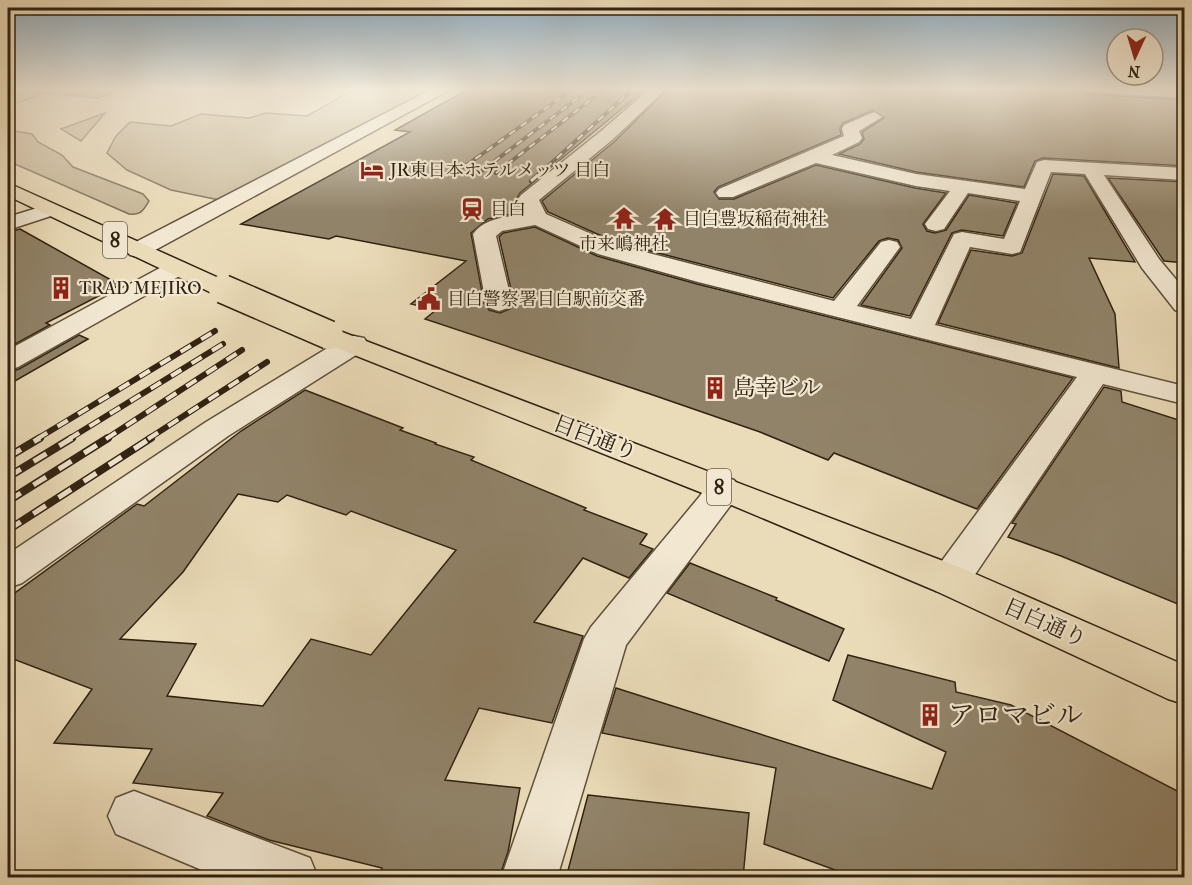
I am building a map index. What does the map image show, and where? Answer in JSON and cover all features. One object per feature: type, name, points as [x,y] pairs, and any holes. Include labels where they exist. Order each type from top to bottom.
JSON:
[{"type":"main road","name":"目白通り","points":[[8,189],[223,289],[342,339],[950,580],[1185,685]]},
{"type":"street","points":[[138,250],[367,129]]},
{"type":"street","points":[[537,218],[528,200],[614,129]]},
{"type":"street","points":[[726,193],[814,157],[853,138],[850,129]]},
{"type":"street","points":[[814,157],[916,180],[1031,196]]},
{"type":"street","points":[[919,330],[962,239],[1012,247],[1044,166],[1185,174]]},
{"type":"street","points":[[1091,169],[1150,263],[1185,305]]},
{"type":"street","points":[[936,224],[963,186]]},
{"type":"street","points":[[8,224],[50,210]]},
{"type":"street","points":[[499,303],[484,234],[495,226],[537,218],[606,249],[840,311],[1185,395]]},
{"type":"street","points":[[840,311],[889,247]]},
{"type":"street","points":[[8,361],[177,268]]},
{"type":"street","points":[[8,573],[217,429],[342,339]]},
{"type":"street","points":[[950,580],[1095,373]]},
{"type":"street","points":[[529,878],[606,639],[715,502],[722,488]]},
{"type":"street","points":[[134,816],[290,878]]},
{"type":"shaded area","points":[[62,129],[91,129],[81,141]]},
{"type":"shaded area","points":[[123,129],[355,129],[219,200],[171,190],[127,170],[107,153],[116,136]]},
{"type":"shaded area","points":[[8,130],[32,134],[38,142],[62,155],[73,167],[143,194],[149,201],[141,212],[129,214],[8,161]]},
{"type":"building","points":[[597,129],[520,193],[516,200],[521,212],[488,219],[471,233],[484,303],[489,310],[500,313],[510,309],[514,302],[499,237],[503,233],[535,227],[597,256],[697,284],[1073,378],[977,509],[834,453],[828,460],[760,432],[425,319],[436,310],[411,304],[466,261],[336,236],[329,239],[241,224],[410,132],[395,130]]},
{"type":"building","points":[[627,129],[840,129],[841,135],[718,187],[714,192],[719,199],[734,199],[816,165],[946,193],[923,224],[927,231],[935,233],[946,230],[969,195],[1017,203],[1003,236],[962,230],[952,233],[910,316],[861,305],[902,248],[898,240],[888,238],[879,241],[833,298],[615,242],[548,212],[542,201]]},
{"type":"building","points":[[866,129],[1184,129],[1185,166],[1043,158],[1035,161],[1024,187],[916,172],[839,154],[860,144],[864,139],[862,132]]},
{"type":"building","points":[[1053,174],[1084,176],[1135,262],[1089,258],[1115,314],[1119,368],[938,323],[971,250],[1012,256],[1022,253]]},
{"type":"building","points":[[1108,178],[1185,182],[1185,263],[1164,261]]},
{"type":"building","name":"TRAD MEJIRO","points":[[20,229],[120,285],[46,323],[50,325],[8,348],[8,232]]},
{"type":"building","points":[[79,335],[88,339],[8,385],[8,372],[19,369]]},
{"type":"building","points":[[1104,387],[1121,391],[1122,402],[1185,422],[1185,607],[1061,556],[1008,537],[1016,524],[1012,523]]},
{"type":"building","points":[[305,390],[403,428],[400,430],[435,444],[474,457],[471,460],[586,508],[584,510],[647,534],[640,544],[653,549],[629,578],[583,558],[534,622],[583,636],[552,723],[479,708],[445,780],[520,788],[508,852],[499,878],[379,878],[382,868],[269,840],[207,816],[223,793],[133,783],[152,749],[54,743],[92,689],[8,657],[8,598],[137,504],[144,506],[241,431]],"holes":[[[238,494],[278,502],[287,495],[346,515],[351,511],[456,550],[371,655],[311,639],[263,706],[167,696],[196,644],[120,639],[183,572]]]},
{"type":"building","points":[[690,563],[777,598],[776,600],[844,629],[829,661],[667,593]]},
{"type":"building","points":[[848,655],[955,682],[956,692],[1011,705],[1185,795],[1185,878],[857,878],[764,844],[776,768],[602,733],[616,688],[932,789],[946,752],[833,700]]},
{"type":"building","points":[[588,795],[749,813],[743,878],[566,878]]},
{"type":"railway","points":[[464,167],[516,129]]},
{"type":"railway","points":[[483,170],[537,129]]},
{"type":"railway","points":[[496,173],[553,129]]},
{"type":"railway","points":[[536,177],[589,129]]},
{"type":"railway","points":[[531,181],[538,175]]},
{"type":"railway","points":[[37,439],[215,331]]},
{"type":"railway","points":[[69,439],[223,344]]},
{"type":"railway","points":[[106,439],[242,350]]},
{"type":"railway","points":[[148,439],[267,362]]},
{"type":"railway","points":[[8,457],[40,438]]},
{"type":"railway","points":[[8,477],[72,438]]},
{"type":"railway","points":[[8,501],[108,438]]},
{"type":"railway","points":[[8,530],[151,438]]},
{"type":"place","name":"JR東日本ホテルメッツ 目白","points":[[372,170]]},
{"type":"place","name":"目白","points":[[472,209]]},
{"type":"place","name":"市来嶋神社","points":[[624,218]]},
{"type":"place","name":"目白豊坂稲荷神社","points":[[665,219]]},
{"type":"place","name":"TRAD MEJIRO","points":[[61,288]]},
{"type":"place","name":"目白警察署目白駅前交番","points":[[429,299]]},
{"type":"place","name":"島幸ビル","points":[[715,388]]},
{"type":"place","name":"アロマビル","points":[[930,715]]}]
